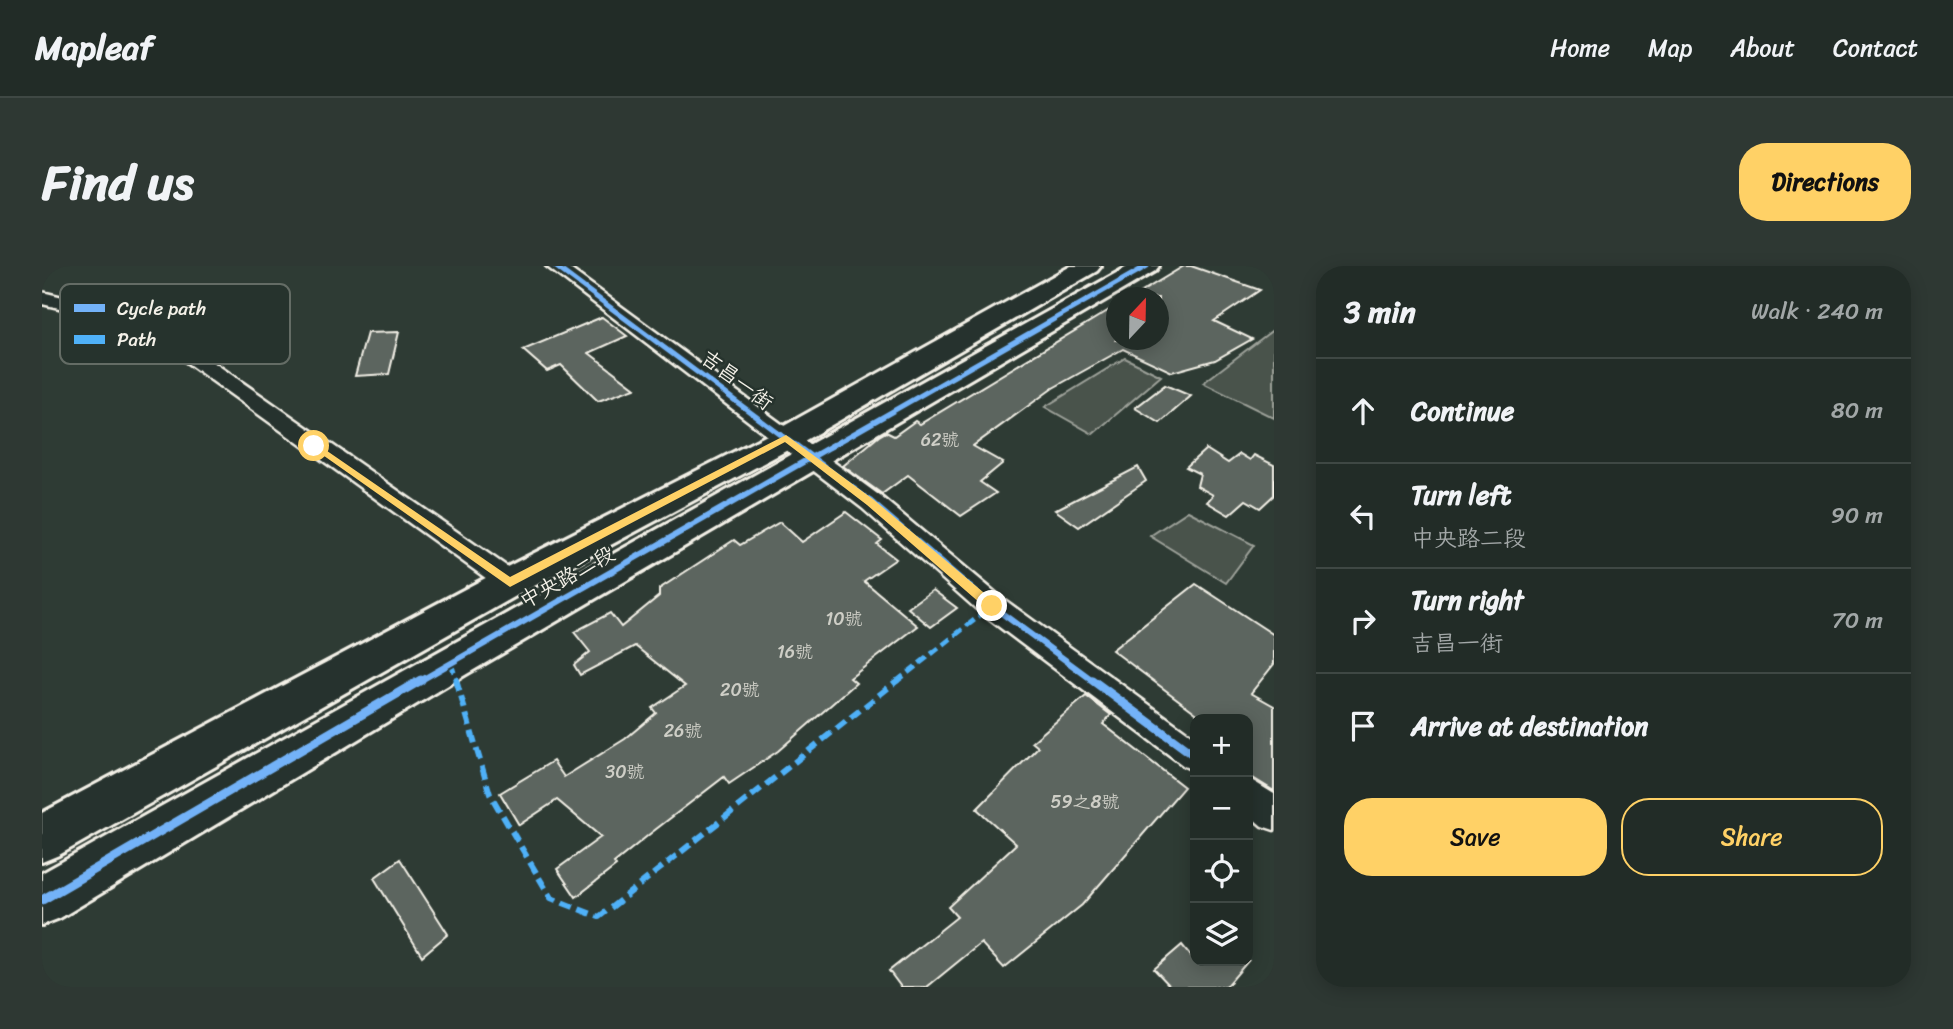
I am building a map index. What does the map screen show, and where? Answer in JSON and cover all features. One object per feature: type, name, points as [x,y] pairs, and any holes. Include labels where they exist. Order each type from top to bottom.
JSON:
[{"type":"street","name":"吉昌一街","points":[[555,266],[871,502],[992,606],[1190,752]]},
{"type":"street","name":"中央路二段","points":[[42,900],[451,663],[1089,266]]},
{"type":"street","name":"中央路二段","points":[[42,838],[510,582],[800,448],[1147,266]]},
{"type":"street","points":[[42,298],[60,302]]},
{"type":"street","points":[[201,364],[510,582]]},
{"type":"street","points":[[1253,798],[1274,814]]},
{"type":"shaded area","points":[[1274,329],[1274,418],[1203,383]]},
{"type":"shaded area","points":[[1125,358],[1161,376],[1093,434],[1045,407]]},
{"type":"shaded area","points":[[1188,511],[1254,545],[1226,583],[1150,536]]},
{"type":"building","points":[[1184,266],[1191,266],[1260,290],[1214,321],[1252,339],[1215,360],[1172,372],[1125,350],[1169,350],[1169,287],[1149,287]]},
{"type":"building","points":[[1106,312],[1106,350],[1121,350],[1053,388],[973,446],[1003,463],[980,482],[996,493],[961,516],[908,475],[882,494],[843,466],[886,432],[894,436],[915,421],[920,424]]},
{"type":"building","points":[[602,317],[627,336],[589,353],[635,388],[598,401],[561,365],[547,371],[523,350]]},
{"type":"building","points":[[399,332],[389,374],[355,376],[367,333]]},
{"type":"building","points":[[1165,385],[1191,396],[1160,423],[1135,408]]},
{"type":"building","points":[[1206,449],[1228,463],[1240,454],[1250,460],[1254,455],[1274,465],[1274,495],[1260,508],[1246,500],[1229,515],[1207,502],[1213,495],[1197,486],[1200,474],[1186,467]]},
{"type":"building","points":[[1138,467],[1146,481],[1079,527],[1055,510]]},
{"type":"building","points":[[846,512],[882,540],[877,544],[896,559],[864,581],[918,626],[850,678],[856,683],[778,751],[729,784],[724,777],[614,863],[616,866],[576,897],[557,869],[601,837],[557,800],[519,825],[500,793],[553,761],[564,777],[625,739],[656,713],[652,708],[685,686],[635,646],[580,675],[574,665],[590,652],[574,632],[610,613],[621,627],[659,596],[659,589],[734,540],[740,545],[780,522],[802,542]]},
{"type":"building","points":[[1196,584],[1274,635],[1274,664],[1251,693],[1274,706],[1274,791],[1253,778],[1253,714],[1197,714],[1112,650]]},
{"type":"building","points":[[933,590],[957,608],[931,627],[908,608]]},
{"type":"building","points":[[1086,696],[1111,715],[1103,724],[1184,787],[1082,905],[1004,968],[981,943],[927,987],[901,987],[889,971],[957,917],[948,907],[1016,844],[977,809],[1038,747],[1032,742]]},
{"type":"building","points":[[400,859],[448,934],[422,956],[374,878]]},
{"type":"building","points":[[1182,945],[1190,955],[1190,966],[1244,966],[1226,987],[1171,987],[1154,969]]},
{"type":"marked path","points":[[451,663],[490,794],[551,898],[599,917],[992,606]]},
{"type":"cycle path","points":[[555,266],[871,502],[992,606],[1190,752]]},
{"type":"cycle path","points":[[42,900],[1147,266]]},
{"type":"route","points":[[314,446],[510,582],[786,438],[871,502],[992,606]]}]
